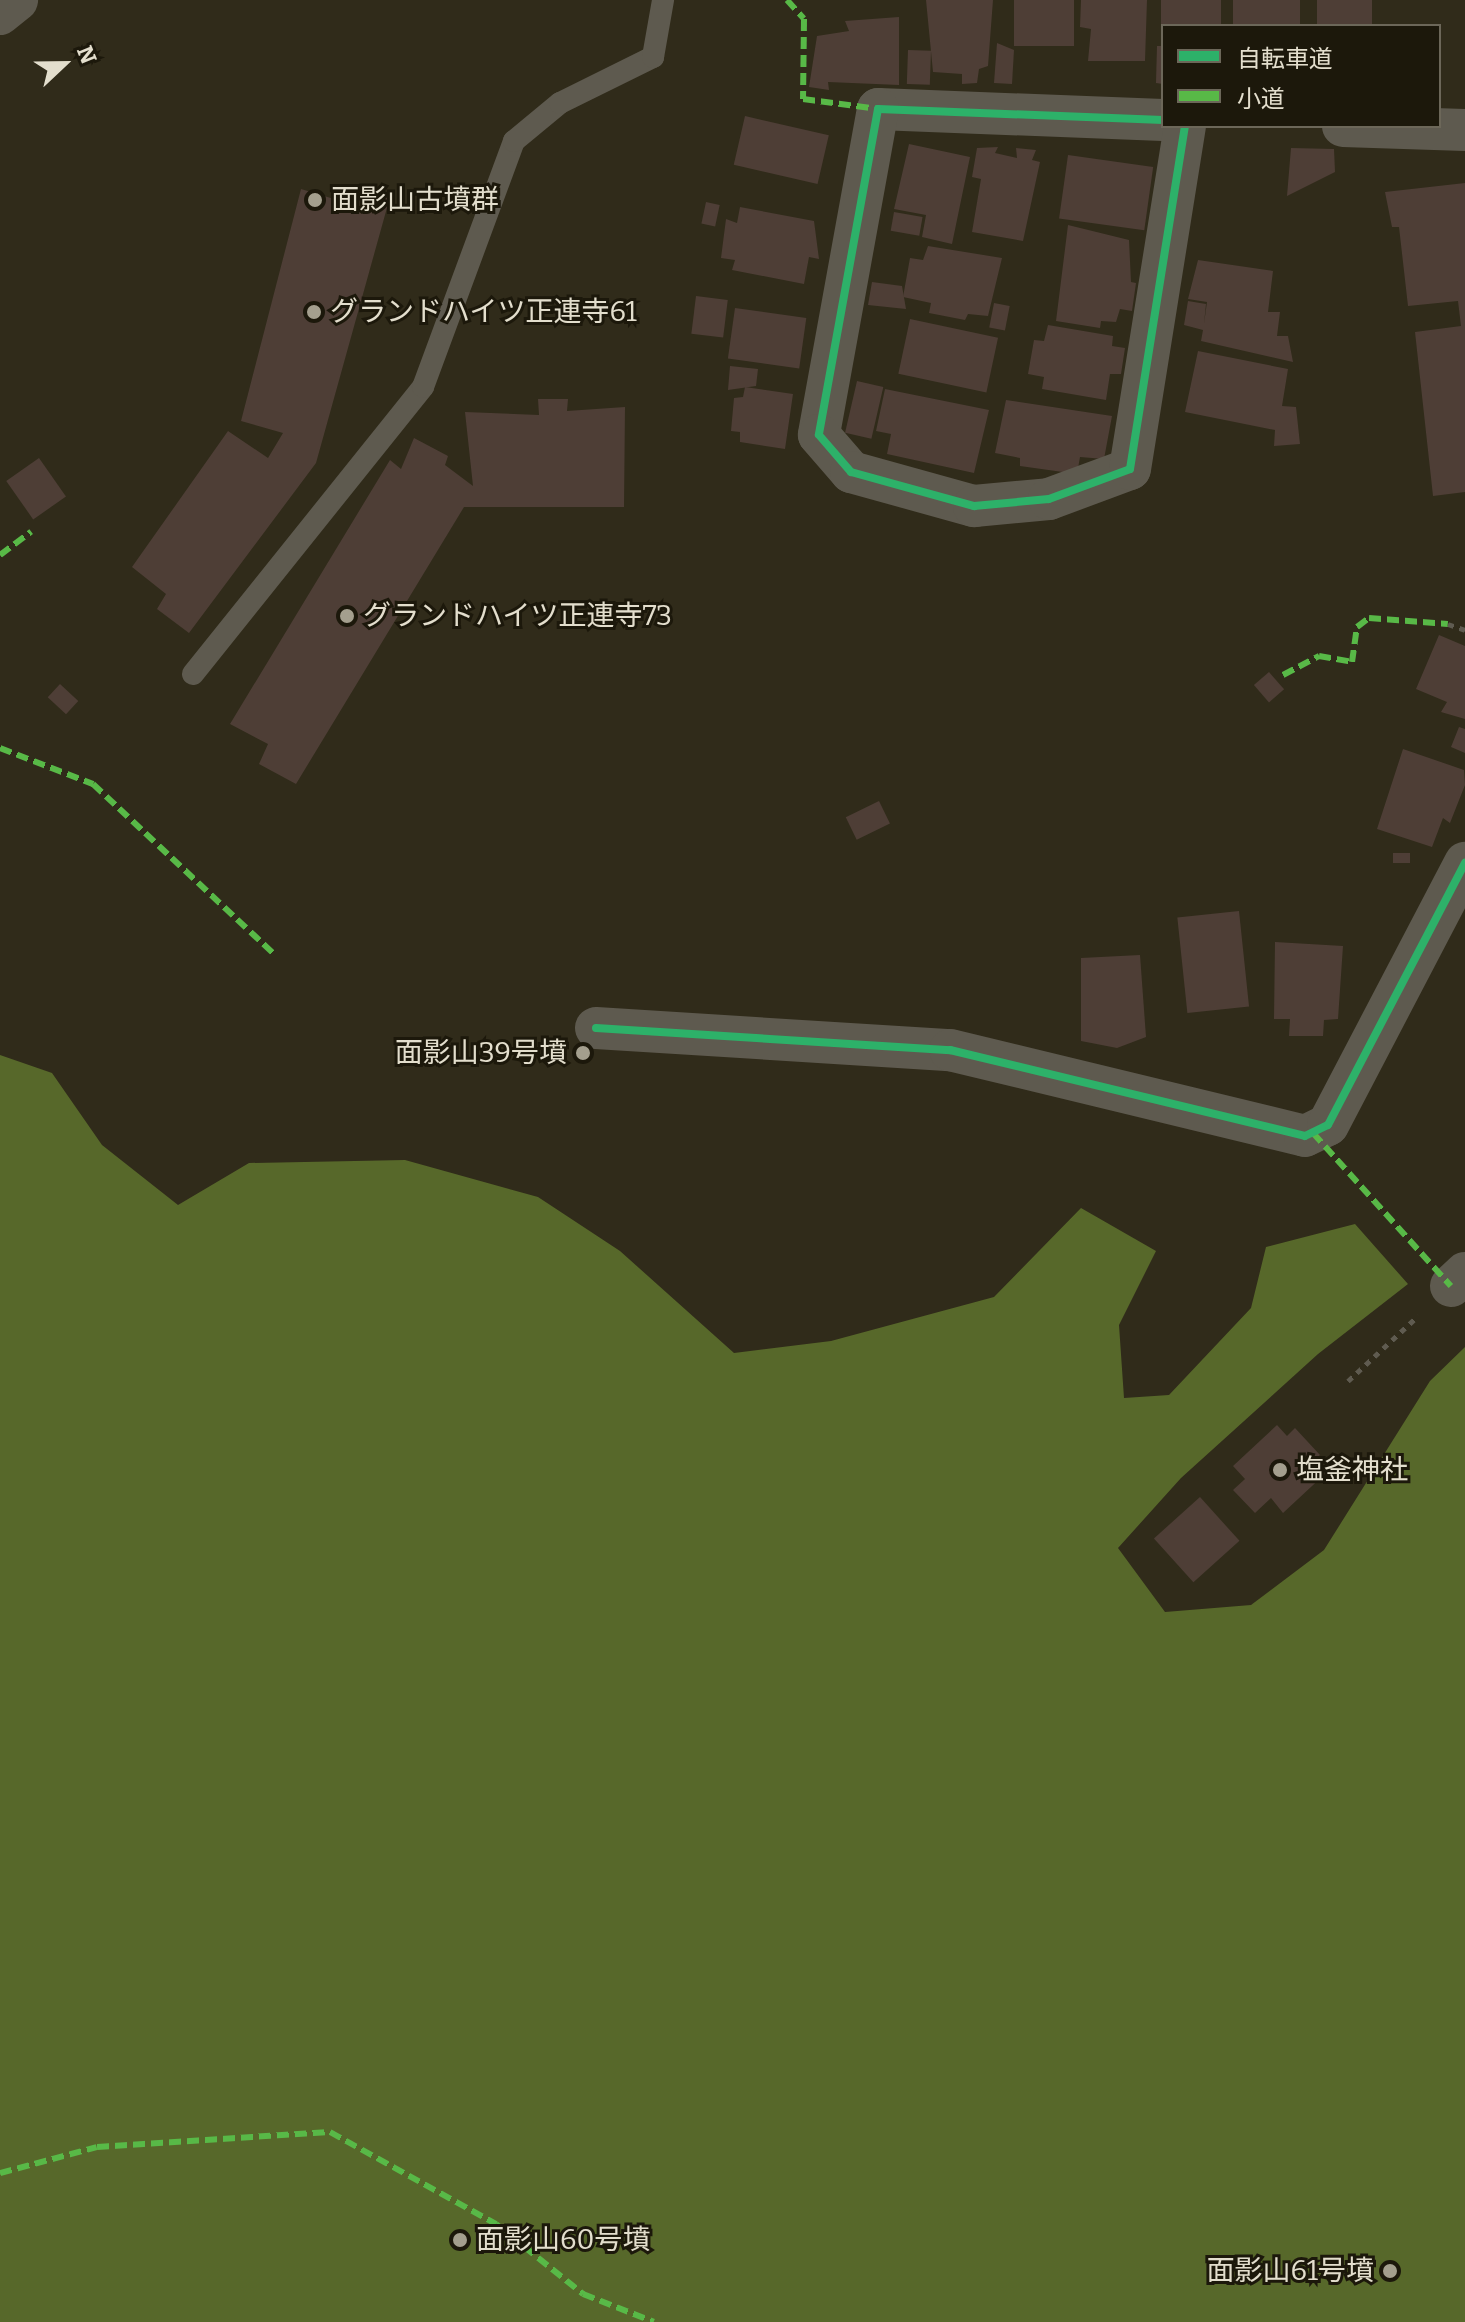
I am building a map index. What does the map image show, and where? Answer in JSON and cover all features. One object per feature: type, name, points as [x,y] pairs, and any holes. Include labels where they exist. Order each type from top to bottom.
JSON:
[{"type":"street","points":[[0,14],[17,0]]},
{"type":"street","points":[[1161,120],[878,109],[819,435],[851,472],[974,506],[1049,499],[1130,469],[1185,128]]},
{"type":"street","points":[[1404,128],[1465,130]]},
{"type":"street","points":[[596,1028],[950,1050],[1305,1136],[1328,1125],[1465,863]]},
{"type":"lane","points":[[193,674],[423,387],[514,141],[560,103],[653,57],[663,0]]},
{"type":"path","points":[[1448,624],[1465,630]]},
{"type":"path","points":[[1348,1381],[1458,1279]]},
{"type":"green space","points":[[0,1055],[52,1073],[102,1145],[178,1205],[249,1163],[405,1160],[538,1197],[620,1251],[734,1353],[831,1341],[994,1297],[1081,1208],[1156,1251],[1119,1325],[1124,1398],[1169,1395],[1251,1308],[1266,1247],[1355,1224],[1408,1284],[1318,1354],[1181,1478],[1118,1548],[1165,1612],[1251,1605],[1324,1550],[1430,1381],[1465,1347],[1465,2322],[0,2322]]},
{"type":"building","points":[[926,0],[993,0],[988,66],[979,69],[977,83],[962,84],[962,74],[933,72]]},
{"type":"building","points":[[1014,0],[1074,0],[1074,46],[1014,46]]},
{"type":"building","points":[[1081,0],[1147,0],[1145,61],[1088,61],[1091,29],[1080,27]]},
{"type":"building","points":[[1161,0],[1221,0],[1221,24],[1161,24]]},
{"type":"building","points":[[1233,0],[1300,0],[1300,24],[1233,24]]},
{"type":"building","points":[[1317,0],[1372,0],[1372,24],[1317,24]]},
{"type":"building","points":[[899,17],[899,85],[828,82],[829,90],[809,87],[817,36],[849,31],[845,21]]},
{"type":"building","points":[[997,43],[1014,50],[1012,84],[994,83]]},
{"type":"building","points":[[1157,46],[1161,46],[1161,84],[1156,83]]},
{"type":"building","points":[[908,50],[931,51],[930,85],[907,84]]},
{"type":"building","points":[[745,116],[829,135],[818,184],[734,165]]},
{"type":"building","points":[[909,144],[970,157],[952,244],[922,237],[926,215],[894,209]]},
{"type":"building","points":[[998,147],[995,153],[1017,158],[1016,148],[1036,150],[1032,160],[1040,162],[1023,241],[972,232],[981,179],[972,177],[977,148]]},
{"type":"building","points":[[1291,148],[1334,149],[1335,172],[1287,196]]},
{"type":"building","points":[[1068,155],[1153,167],[1144,230],[1059,218]]},
{"type":"building","points":[[1465,183],[1465,492],[1433,496],[1415,332],[1461,326],[1458,301],[1408,306],[1399,227],[1392,227],[1385,192]]},
{"type":"building","name":"グランドハイツ正連寺61","points":[[349,187],[390,197],[316,463],[189,633],[157,609],[166,594],[132,567],[228,431],[268,458],[283,433],[241,421],[301,189],[344,202]]},
{"type":"building","points":[[706,202],[720,205],[715,226],[701,224]]},
{"type":"building","points":[[740,207],[814,221],[819,259],[809,257],[804,284],[732,270],[735,260],[721,258],[726,219],[737,223]]},
{"type":"building","points":[[894,212],[923,217],[919,236],[891,231]]},
{"type":"building","points":[[1068,225],[1129,240],[1131,282],[1136,283],[1132,311],[1120,309],[1116,322],[1101,321],[1100,328],[1056,321]]},
{"type":"building","points":[[928,246],[1002,258],[988,316],[968,314],[965,320],[929,313],[931,303],[903,297],[910,258],[923,260]]},
{"type":"building","points":[[1198,260],[1273,271],[1268,312],[1280,312],[1277,336],[1288,336],[1293,362],[1201,341],[1203,330],[1184,325],[1188,301],[1206,304],[1204,324],[1207,302],[1188,299]]},
{"type":"building","points":[[872,282],[902,286],[906,309],[868,305]]},
{"type":"building","points":[[696,296],[728,300],[723,338],[691,334]]},
{"type":"building","points":[[994,303],[1010,306],[1005,331],[989,328]]},
{"type":"building","points":[[735,308],[806,318],[799,369],[728,359]]},
{"type":"building","points":[[910,319],[998,338],[986,392],[898,374]]},
{"type":"building","points":[[1048,325],[1113,336],[1112,346],[1125,348],[1121,374],[1110,374],[1106,400],[1042,389],[1044,377],[1028,374],[1034,340],[1044,341]]},
{"type":"building","points":[[1198,351],[1288,369],[1282,406],[1296,407],[1300,444],[1274,446],[1275,430],[1185,412]]},
{"type":"building","points":[[730,366],[758,369],[756,386],[728,390]]},
{"type":"building","points":[[857,381],[883,387],[871,439],[845,433]]},
{"type":"building","points":[[745,387],[793,394],[785,449],[740,442],[740,432],[731,431],[734,398],[743,397]]},
{"type":"building","points":[[885,389],[989,410],[974,473],[887,454],[891,434],[876,431]]},
{"type":"building","name":"グランドハイツ正連寺73","points":[[538,399],[568,399],[567,411],[625,407],[624,507],[464,507],[296,784],[259,764],[268,744],[230,724],[390,460],[401,469],[414,438],[448,456],[445,465],[473,486],[465,412],[539,415]]},
{"type":"building","points":[[1006,400],[1112,416],[1104,459],[1080,457],[1077,474],[1020,466],[1020,458],[995,453]]},
{"type":"building","points":[[39,458],[66,497],[33,519],[6,481]]},
{"type":"building","points":[[1439,635],[1465,646],[1465,719],[1441,712],[1447,702],[1416,689]]},
{"type":"building","points":[[1269,672],[1284,689],[1269,702],[1254,685]]},
{"type":"building","points":[[60,684],[78,701],[66,714],[48,697]]},
{"type":"building","points":[[1459,727],[1465,729],[1465,753],[1451,747]]},
{"type":"building","points":[[1403,749],[1464,770],[1465,785],[1450,823],[1443,818],[1432,847],[1377,829]]},
{"type":"building","points":[[879,801],[890,823],[857,840],[846,817]]},
{"type":"building","points":[[1393,853],[1410,853],[1410,863],[1393,863]]},
{"type":"building","points":[[1239,911],[1249,1006],[1187,1013],[1177,917]]},
{"type":"building","points":[[1275,942],[1343,946],[1338,1019],[1324,1020],[1323,1036],[1289,1036],[1290,1019],[1274,1019]]},
{"type":"building","points":[[1140,955],[1146,1037],[1117,1048],[1081,1041],[1081,958]]},
{"type":"building","name":"塩釜神社","points":[[1277,1425],[1287,1436],[1295,1428],[1320,1455],[1314,1460],[1326,1473],[1283,1513],[1271,1498],[1255,1513],[1233,1490],[1245,1479],[1233,1466]]},
{"type":"building","points":[[1200,1497],[1239,1541],[1193,1582],[1154,1538]]},
{"type":"marked path","points":[[787,0],[804,19],[803,99],[878,109]]},
{"type":"marked path","points":[[0,555],[31,532]]},
{"type":"marked path","points":[[1283,675],[1319,656],[1352,662],[1357,627],[1369,618],[1448,624]]},
{"type":"marked path","points":[[0,748],[93,784],[273,953]]},
{"type":"marked path","points":[[1313,1133],[1451,1286]]},
{"type":"marked path","points":[[0,2173],[97,2147],[330,2132],[496,2224],[583,2294],[654,2322]]},
{"type":"cycle path","points":[[1161,120],[878,109],[819,435],[851,472],[974,506],[1049,499],[1130,469],[1185,128]]},
{"type":"cycle path","points":[[596,1028],[950,1050],[1305,1136],[1328,1125],[1465,863]]},
{"type":"place","name":"面影山古墳群","points":[[315,200]]},
{"type":"place","name":"グランドハイツ正連寺61","points":[[314,312]]},
{"type":"place","name":"グランドハイツ正連寺73","points":[[347,616]]},
{"type":"place","name":"面影山39号墳","points":[[583,1053]]},
{"type":"place","name":"塩釜神社","points":[[1280,1470]]},
{"type":"place","name":"面影山60号墳","points":[[460,2240]]},
{"type":"place","name":"面影山61号墳","points":[[1390,2271]]}]
